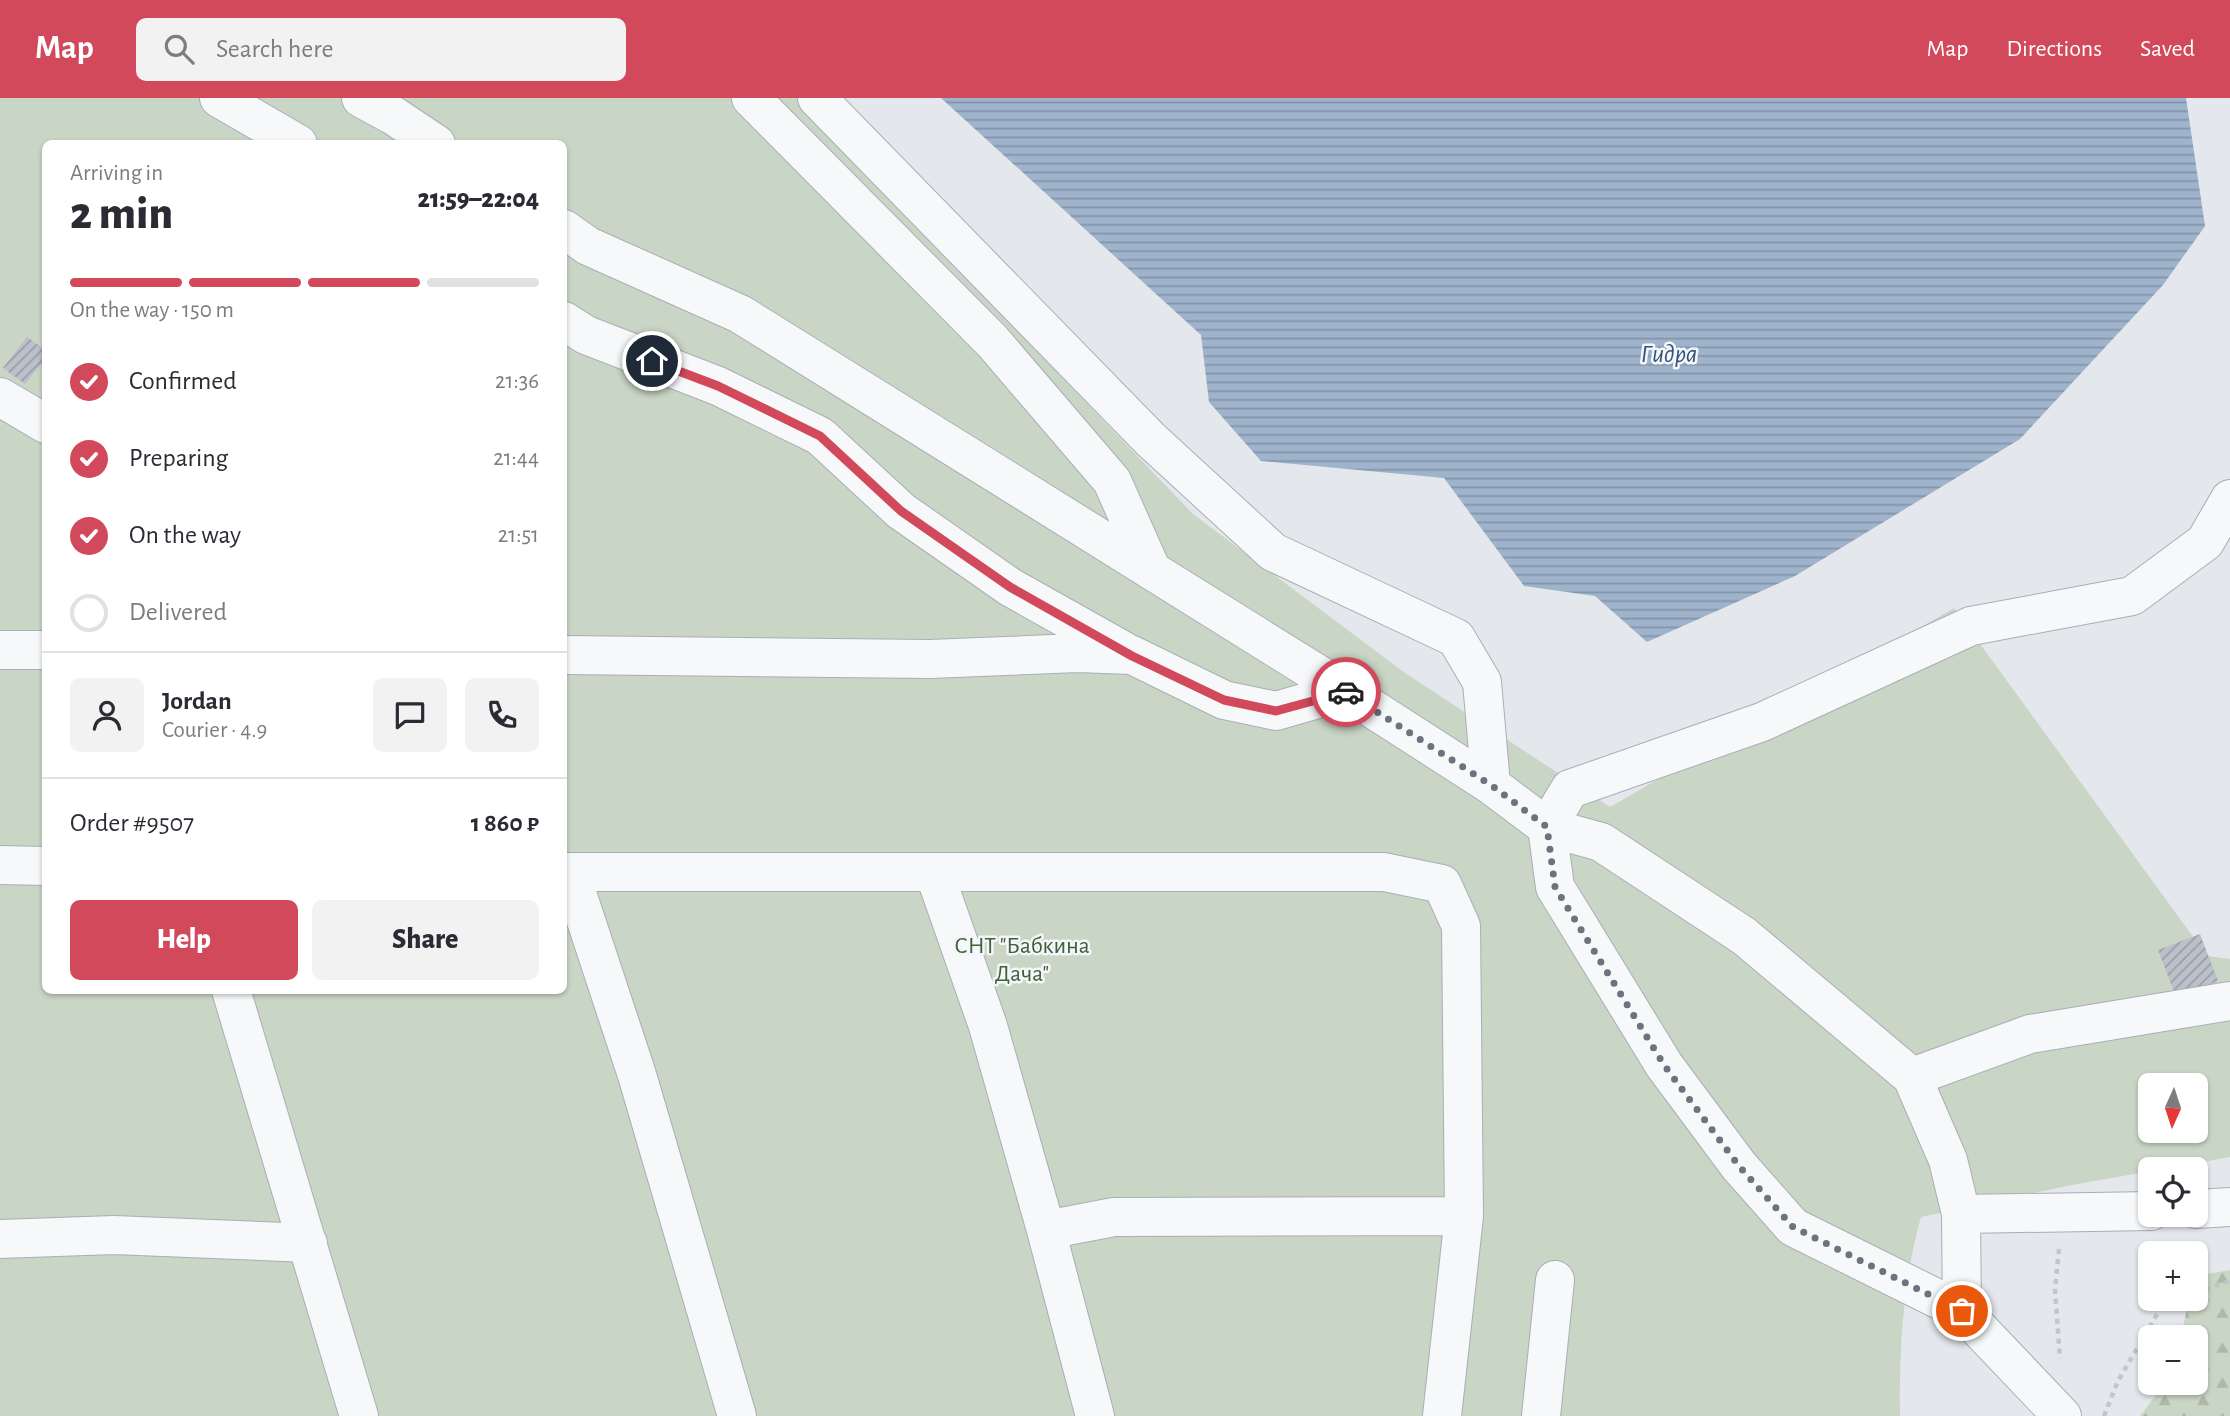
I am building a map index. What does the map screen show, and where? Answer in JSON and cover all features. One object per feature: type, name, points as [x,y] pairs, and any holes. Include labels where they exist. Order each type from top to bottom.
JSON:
[{"type":"street","points":[[219,98],[291,140]]},
{"type":"street","points":[[361,98],[430,140]]},
{"type":"street","points":[[751,98],[992,342],[1112,481],[1152,571]]},
{"type":"street","points":[[817,98],[1150,439],[1273,552],[1456,638],[1482,682],[1491,785]]},
{"type":"street","points":[[567,231],[588,246],[740,314],[1345,691],[1491,785],[1547,827],[1601,842],[1744,936],[1912,1077],[1948,1160],[1961,1214],[1962,1311]]},
{"type":"street","points":[[567,323],[586,335],[718,386],[820,436],[901,511],[1010,587],[1132,656],[1224,700],[1276,711],[1345,691]]},
{"type":"street","points":[[0,397],[42,422]]},
{"type":"street","points":[[2062,1416],[1962,1311],[1793,1227],[1739,1166],[1664,1065],[1555,887],[1547,827],[1570,789],[1762,722],[1971,626],[2132,596],[2205,542],[2230,499]]},
{"type":"street","points":[[0,650],[42,650]]},
{"type":"street","points":[[567,655],[930,659],[1077,653],[1132,656]]},
{"type":"street","points":[[0,865],[42,866]]},
{"type":"street","points":[[737,1416],[637,1075],[567,872],[1384,872],[1441,884],[1461,926],[1464,1216],[1442,1416]]},
{"type":"street","points":[[934,872],[988,1026],[1095,1416]]},
{"type":"street","points":[[232,994],[359,1416]]},
{"type":"street","points":[[1912,1077],[2030,1034],[2230,1001]]},
{"type":"street","points":[[2208,1208],[2230,1207]]},
{"type":"street","points":[[1961,1214],[2138,1211]]},
{"type":"street","points":[[1046,1230],[1114,1217],[1464,1216]]},
{"type":"street","points":[[0,1239],[114,1235],[307,1243]]},
{"type":"street","points":[[1541,1416],[1555,1280]]},
{"type":"path","points":[[2060,1366],[2054,1290],[2062,1214]]},
{"type":"path","points":[[2208,1289],[2230,1281]]},
{"type":"path","points":[[2104,1416],[2118,1381],[2159,1311]]},
{"type":"green space","name":"СНТ \"Бабкина Дача\"","points":[[0,98],[804,98],[1024,338],[1193,514],[1405,673],[1610,807],[1954,608],[2207,956],[2230,959],[2230,1157],[2208,1161],[2208,1157],[2138,1157],[2138,1173],[1921,1217],[1910,1266],[1900,1366],[1900,1416],[0,1416]]},
{"type":"green space","points":[[2230,1270],[2230,1416],[2140,1416],[2156,1395],[2208,1395],[2208,1325],[2184,1325],[2186,1311],[2208,1311],[2208,1274]]},
{"type":"water","name":"Гидра","points":[[941,98],[2186,98],[2205,226],[2163,285],[2020,439],[1795,576],[1647,642],[1595,596],[1524,586],[1444,478],[1261,461],[1209,402],[1201,335]]},
{"type":"building","points":[[27,337],[42,347],[42,363],[25,384],[3,368]]},
{"type":"building","points":[[2200,934],[2218,981],[2176,997],[2158,950]]},
{"type":"way so far","points":[[1346,692],[1491,785],[1547,827],[1555,887],[1664,1065],[1739,1166],[1793,1227],[1962,1311]]},
{"type":"route","points":[[652,361],[718,386],[820,436],[901,511],[1010,587],[1132,656],[1224,700],[1276,711],[1346,692]]}]
